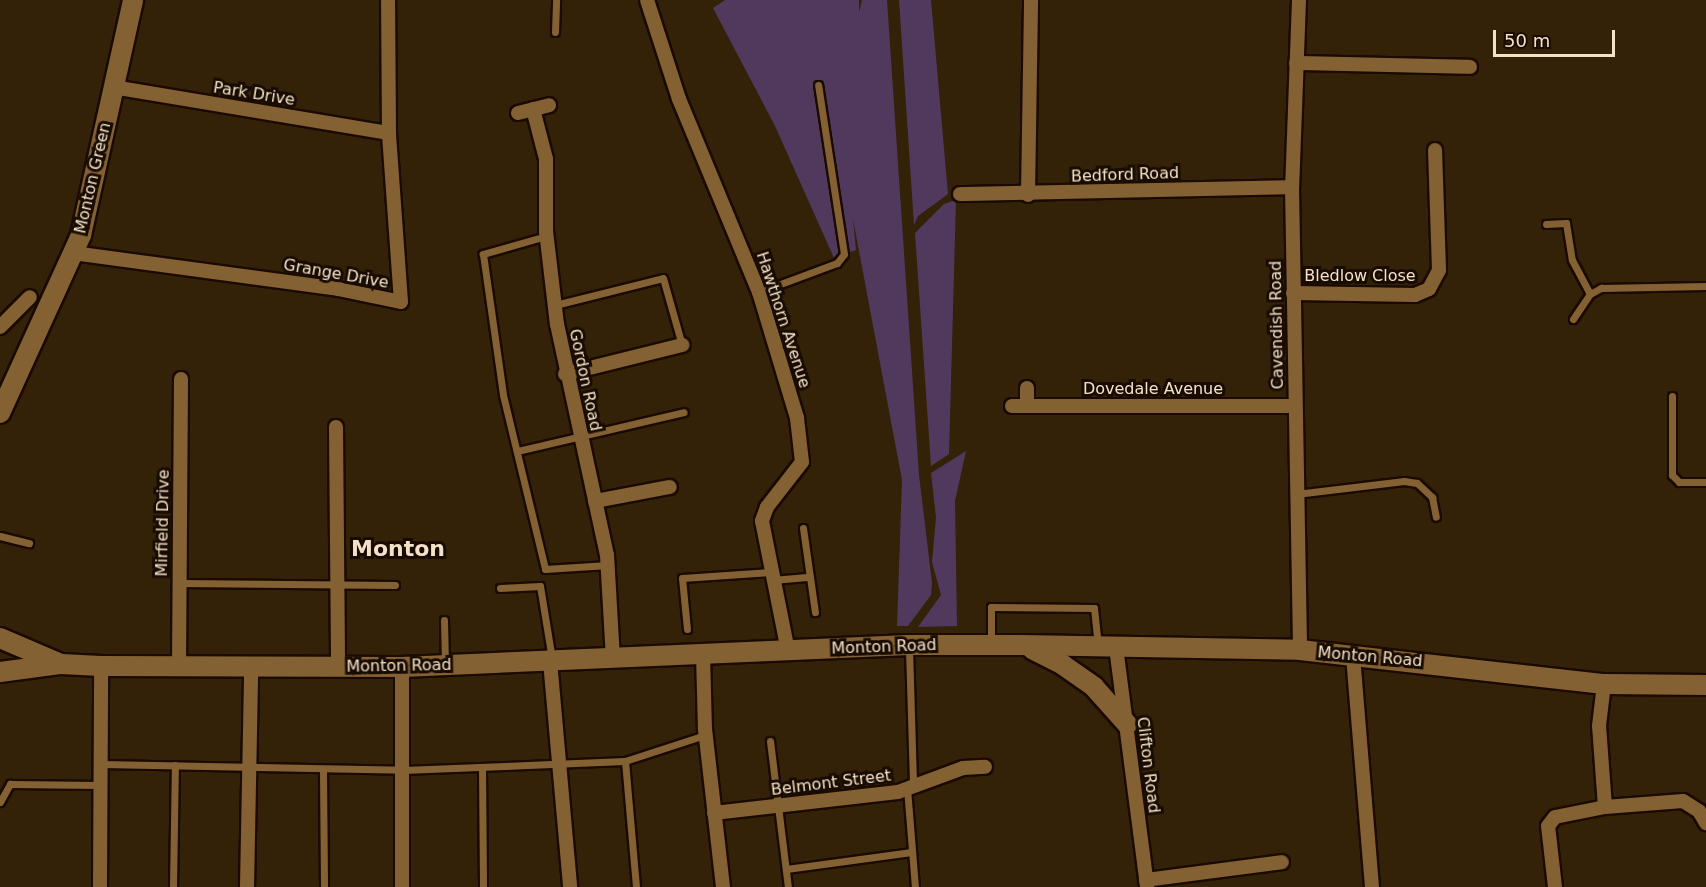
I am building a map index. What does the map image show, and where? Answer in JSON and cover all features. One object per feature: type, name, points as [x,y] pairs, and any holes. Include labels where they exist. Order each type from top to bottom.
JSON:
[{"type":"main road","name":"Monton Green","points":[[0,413],[81,235],[133,0]]},
{"type":"main road","name":"Monton Road","points":[[0,638],[61,664]]},
{"type":"main road","name":"Monton Road","points":[[0,672],[61,664],[251,669],[402,667],[909,645],[1021,645],[1299,650],[1604,684],[1706,685]]},
{"type":"main road","points":[[1021,645],[1080,676],[1106,698],[1127,724]]},
{"type":"street","name":"Grange Drive","points":[[74,253],[338,289],[401,302],[389,133],[388,0]]},
{"type":"street","name":"Hawthorn Avenue","points":[[647,0],[679,99],[759,292],[792,401],[802,454],[798,468],[764,515],[762,529],[788,651]]},
{"type":"street","points":[[1028,195],[1031,0]]},
{"type":"street","name":"Cavendish Road","points":[[1299,0],[1292,187],[1299,650]]},
{"type":"street","points":[[1296,63],[1470,67]]},
{"type":"street","name":"Park Drive","points":[[113,87],[389,133]]},
{"type":"street","points":[[518,113],[549,105]]},
{"type":"street","name":"Gordon Road","points":[[533,109],[546,159],[546,236],[566,374],[608,565],[613,658]]},
{"type":"street","name":"Bledlow Close","points":[[1293,293],[1415,295],[1429,289],[1439,270],[1443,171],[1435,150]]},
{"type":"street","name":"Bedford Road","points":[[960,194],[1028,195],[1292,187]]},
{"type":"street","points":[[0,327],[30,297]]},
{"type":"street","points":[[566,374],[682,345]]},
{"type":"street","name":"Mirfield Drive","points":[[179,667],[181,379]]},
{"type":"street","points":[[1026,388],[1027,406]]},
{"type":"street","name":"Dovedale Avenue","points":[[1012,406],[1295,406]]},
{"type":"street","points":[[336,427],[338,668]]},
{"type":"street","points":[[595,501],[670,487]]},
{"type":"street","name":"Clifton Road","points":[[1107,647],[1127,724],[1147,883]]},
{"type":"street","points":[[703,654],[705,735],[723,887]]},
{"type":"street","points":[[1353,656],[1372,887]]},
{"type":"street","points":[[551,661],[570,887]]},
{"type":"street","points":[[100,887],[102,666]]},
{"type":"street","points":[[402,667],[402,887]]},
{"type":"street","points":[[247,887],[251,669]]},
{"type":"street","points":[[1604,684],[1599,726],[1605,807]]},
{"type":"street","name":"Belmont Street","points":[[714,813],[910,787],[963,768],[985,767]]},
{"type":"street","points":[[1555,887],[1548,826],[1555,817],[1605,807],[1683,801],[1699,811],[1706,823]]},
{"type":"street","points":[[1147,883],[1282,862]]},
{"type":"lane","points":[[555,32],[556,0]]},
{"type":"lane","points":[[759,292],[837,263],[844,254],[818,85]]},
{"type":"lane","points":[[1546,224],[1566,223],[1572,260],[1590,294]]},
{"type":"lane","points":[[546,236],[483,254],[503,394],[545,569],[608,565]]},
{"type":"lane","points":[[555,305],[663,278],[682,345]]},
{"type":"lane","points":[[1573,319],[1590,294],[1601,288],[1706,286]]},
{"type":"lane","points":[[1672,396],[1672,475],[1679,482],[1706,482]]},
{"type":"lane","points":[[517,451],[684,412]]},
{"type":"lane","points":[[1296,494],[1404,481],[1417,483],[1432,497],[1436,516]]},
{"type":"lane","points":[[803,528],[815,612]]},
{"type":"lane","points":[[0,536],[29,543]]},
{"type":"lane","points":[[687,628],[682,578],[810,577]]},
{"type":"lane","points":[[178,583],[395,585]]},
{"type":"lane","points":[[500,588],[540,586],[551,661]]},
{"type":"lane","points":[[991,645],[991,607],[1094,608],[1107,647]]},
{"type":"lane","points":[[444,620],[445,665]]},
{"type":"lane","points":[[909,645],[910,787],[915,887]]},
{"type":"lane","points":[[101,764],[248,765],[323,770],[482,769],[625,761],[705,735]]},
{"type":"lane","points":[[770,741],[788,887]]},
{"type":"lane","points":[[625,761],[636,887]]},
{"type":"lane","points":[[173,887],[175,765]]},
{"type":"lane","points":[[482,769],[483,887]]},
{"type":"lane","points":[[323,770],[324,887]]},
{"type":"lane","points":[[0,802],[10,784],[100,785]]},
{"type":"lane","points":[[786,869],[912,852]]},
{"type":"shaded area","points":[[725,0],[859,0],[859,12],[862,0],[887,0],[919,475],[932,583],[931,595],[908,626],[897,626],[902,480],[853,219],[856,250],[834,258],[775,126],[713,8]]},
{"type":"shaded area","points":[[899,0],[931,0],[948,194],[918,216],[914,225]]},
{"type":"shaded area","points":[[956,200],[949,454],[931,466],[915,233],[944,204]]},
{"type":"shaded area","points":[[966,451],[955,501],[957,626],[918,627],[941,595],[932,562],[936,517],[931,473]]},
{"type":"district","name":"Monton","points":[[398,549]]}]
